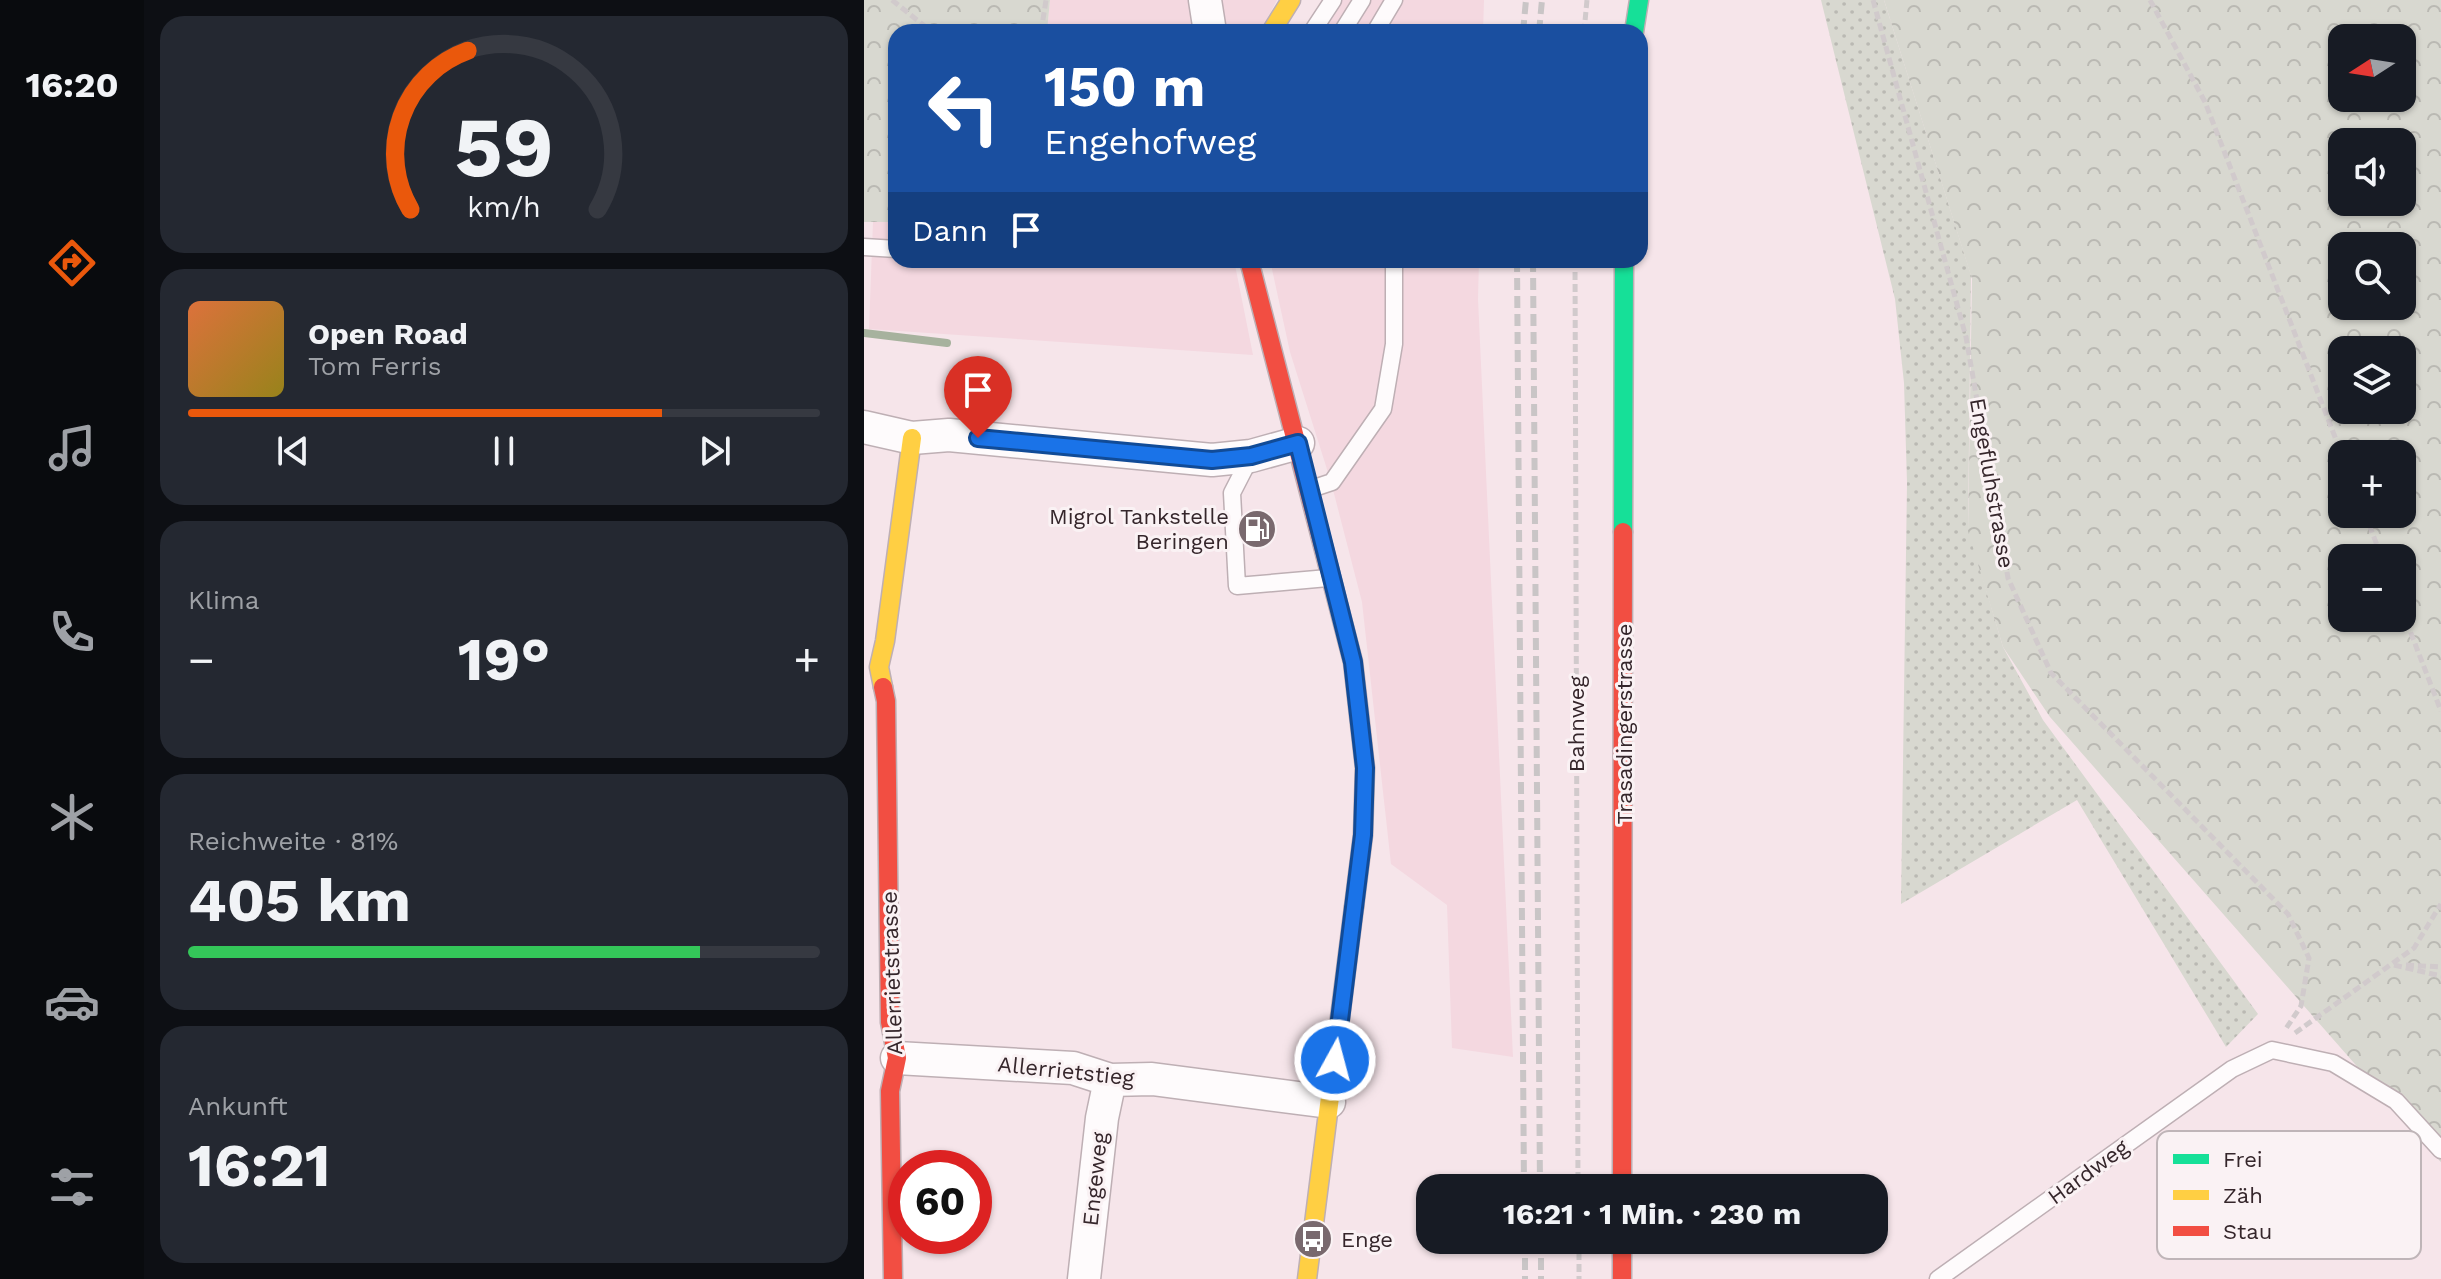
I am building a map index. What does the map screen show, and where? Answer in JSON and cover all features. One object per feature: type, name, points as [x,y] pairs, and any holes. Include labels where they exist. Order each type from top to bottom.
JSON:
[{"type":"main road","points":[[1278,24],[1291,0]]},
{"type":"main road","points":[[1635,24],[1639,0]]},
{"type":"main road","points":[[1251,268],[1353,662],[1365,768],[1363,835],[1307,1279]]},
{"type":"main road","name":"Trasadingerstrasse","points":[[1622,1174],[1624,268]]},
{"type":"main road","name":"Allerrietstrasse","points":[[893,1279],[890,1091],[897,1058],[890,1022],[886,701],[871,667],[885,641],[912,438]]},
{"type":"main road","points":[[1622,1254],[1622,1279]]},
{"type":"street","points":[[1205,0],[1209,24]]},
{"type":"street","points":[[864,427],[912,438],[949,435],[1212,460],[1251,456],[1298,443]]},
{"type":"street","name":"Allerrietstieg","points":[[897,1058],[1073,1068],[1110,1080],[1152,1079],[1329,1102]]},
{"type":"street","name":"Engeweg","points":[[1084,1279],[1102,1118],[1110,1080]]},
{"type":"lane","points":[[1317,24],[1333,0]]},
{"type":"lane","points":[[1347,24],[1362,0]]},
{"type":"lane","points":[[1380,24],[1394,0]]},
{"type":"lane","points":[[864,247],[888,248]]},
{"type":"lane","points":[[1310,489],[1332,482],[1383,409],[1394,344],[1394,268]]},
{"type":"lane","points":[[1251,456],[1232,493],[1237,586],[1333,578]]},
{"type":"lane","points":[[2272,1050],[2333,1063],[2396,1101],[2441,1150]]},
{"type":"lane","name":"Hardweg","points":[[1938,1279],[2232,1069],[2272,1050]]},
{"type":"path","points":[[892,0],[922,24]]},
{"type":"path","points":[[1042,24],[1046,0]]},
{"type":"path","points":[[1585,24],[1587,0]]},
{"type":"path","name":"Engefluhstrasse","points":[[1873,0],[1966,337],[2008,578],[2051,673],[2288,914],[2309,958],[2301,1006],[2272,1050]]},
{"type":"path","points":[[2150,0],[2205,102],[2336,440]]},
{"type":"path","name":"Bahnweg","points":[[1575,268],[1578,1174]]},
{"type":"path","points":[[2410,632],[2441,711]]},
{"type":"path","points":[[2272,1050],[2414,948],[2441,904]]},
{"type":"path","points":[[2393,965],[2441,967]]},
{"type":"path","points":[[2393,965],[2441,976]]},
{"type":"path","points":[[1579,1254],[1579,1279]]},
{"type":"shaded area","points":[[1050,0],[1277,0],[1264,24],[1048,24]]},
{"type":"shaded area","points":[[1328,0],[1484,0],[1483,24],[1313,24]]},
{"type":"shaded area","points":[[873,222],[888,222],[888,268],[1236,268],[1253,355],[869,329]]},
{"type":"shaded area","points":[[1272,268],[1479,268],[1513,1057],[1452,1048],[1447,905],[1391,864],[1362,602],[1331,482],[1290,352]]},
{"type":"green space","points":[[864,0],[1050,0],[1048,24],[888,24],[888,222],[864,222]]},
{"type":"green space","points":[[1821,0],[1884,0],[1971,275],[1968,528],[2003,647],[2043,720],[2258,1014],[2226,1047],[2077,800],[1901,904],[1907,483],[1904,383],[1895,299]]},
{"type":"green space","points":[[1884,0],[2441,0],[2441,1162],[2421,1139],[2421,1131],[2414,1131],[2050,717],[2003,647],[1968,531],[1972,279]]},
{"type":"waterway","points":[[864,333],[947,343]]},
{"type":"railway","points":[[1524,24],[1526,0]]},
{"type":"railway","points":[[1540,24],[1542,0]]},
{"type":"railway","points":[[1517,268],[1524,1174]]},
{"type":"railway","points":[[1533,268],[1540,1174]]},
{"type":"railway","points":[[1525,1254],[1525,1279]]},
{"type":"railway","points":[[1541,1254],[1541,1279]]},
{"type":"traffic: fast","points":[[1635,24],[1639,0]]},
{"type":"traffic: fast","points":[[1623,532],[1624,268]]},
{"type":"traffic: slow","points":[[1276,24],[1291,0]]},
{"type":"traffic: slow","points":[[883,687],[879,667],[912,438]]},
{"type":"traffic: slow","points":[[1307,1279],[1354,907]]},
{"type":"traffic: jam","points":[[1251,268],[1353,662],[1365,768],[1363,835],[1354,907]]},
{"type":"traffic: jam","points":[[1622,1174],[1623,532]]},
{"type":"traffic: jam","points":[[883,687],[886,701],[890,1022],[897,1058],[890,1091],[893,1279]]},
{"type":"traffic: jam","points":[[1622,1254],[1622,1279]]},
{"type":"place","name":"Migrol Tankstelle Beringen","points":[[1257,529]]},
{"type":"place","name":"Enge","points":[[1313,1239]]},
{"type":"route","points":[[978,438],[1212,460],[1251,456],[1298,443],[1353,662],[1365,768],[1363,835],[1335,1060]]}]
